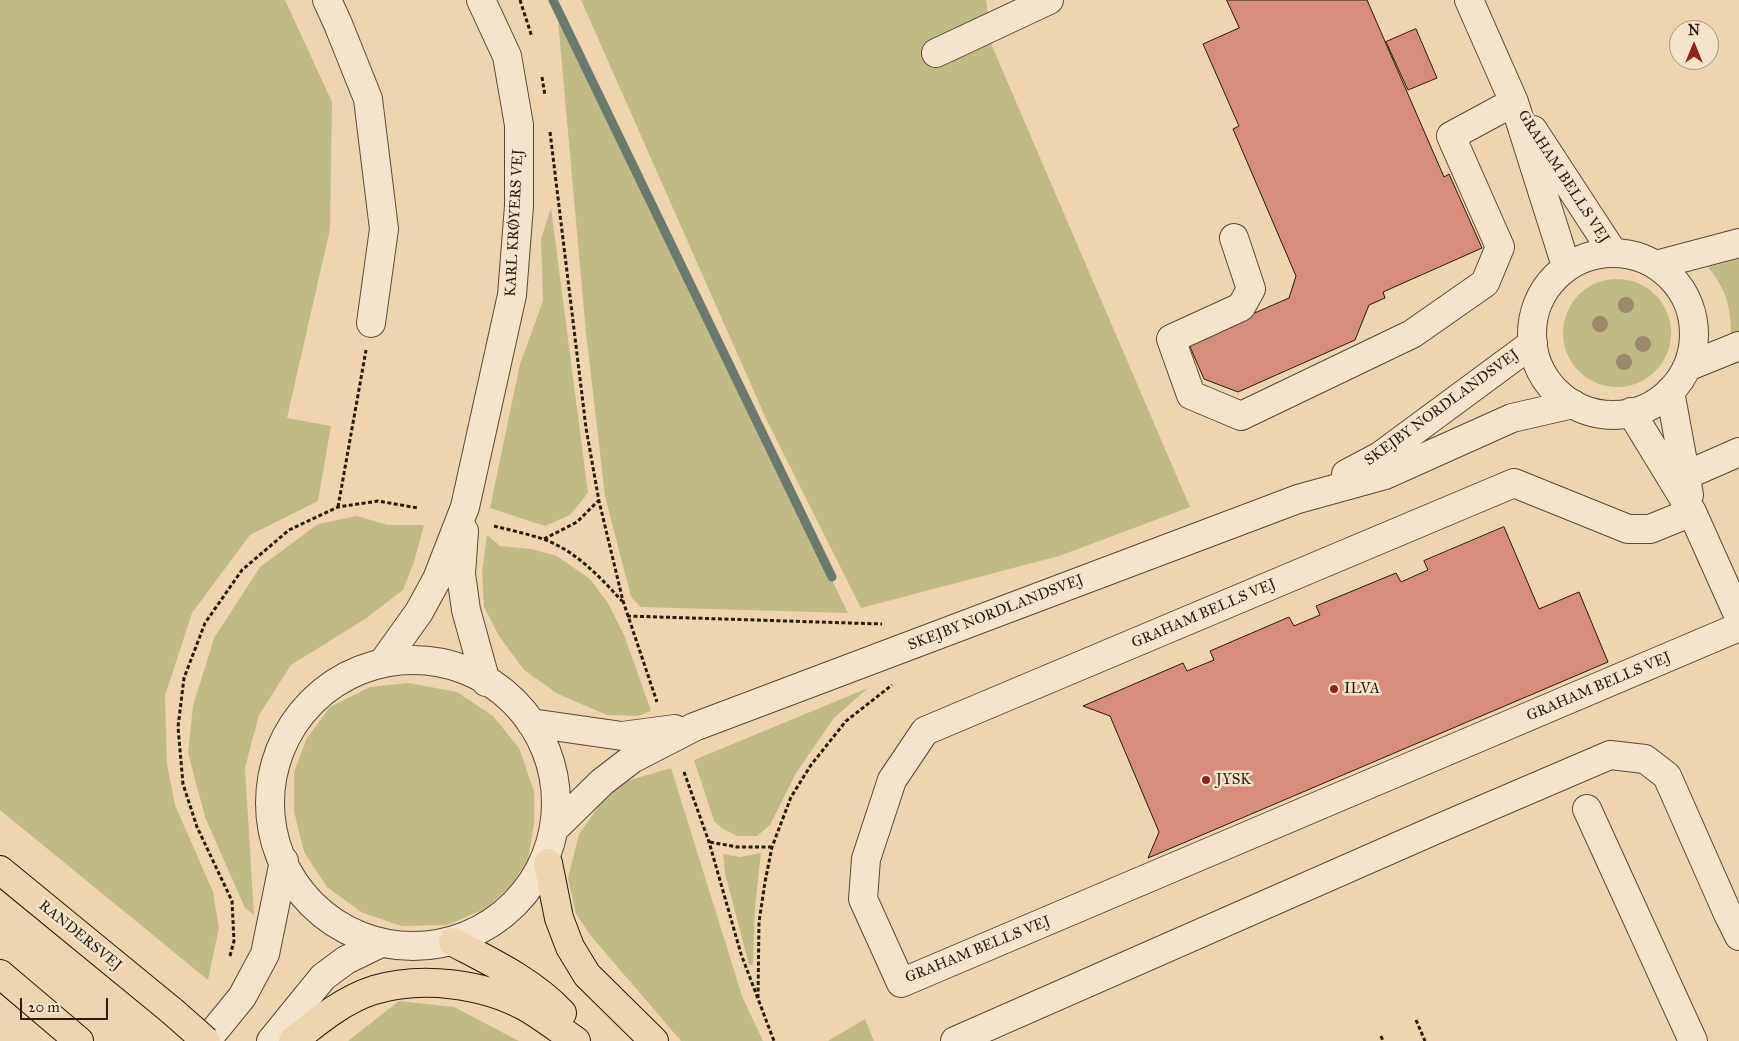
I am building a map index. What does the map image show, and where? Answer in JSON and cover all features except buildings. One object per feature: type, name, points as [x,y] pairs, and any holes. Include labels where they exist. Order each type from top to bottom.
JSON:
[{"type":"main road","points":[[548,864],[559,918],[570,947],[587,975],[654,1041]]},
{"type":"main road","name":"RANDERSVEJ","points":[[0,870],[206,1041]]},
{"type":"main road","points":[[453,942],[511,973],[553,1003],[588,1041]]},
{"type":"main road","points":[[0,974],[79,1041]]},
{"type":"main road","points":[[293,1041],[326,1014],[351,1000],[374,990],[410,983],[446,983],[486,991],[525,1006],[576,1041]]},
{"type":"street","points":[[327,0],[368,99],[384,228],[371,323]]},
{"type":"street","name":"KARL KRØYERS VEJ","points":[[384,661],[419,612],[437,579],[465,507],[512,295],[519,206],[519,125],[507,56],[481,0]]},
{"type":"street","points":[[936,53],[1049,0]]},
{"type":"street","name":"GRAHAM BELLS VEJ","points":[[1469,0],[1514,102],[1566,266]]},
{"type":"street","points":[[1234,238],[1250,289],[1240,307],[1171,340],[1191,395],[1240,416],[1412,334],[1485,283],[1500,246],[1451,136],[1514,102]]},
{"type":"street","name":"GRAHAM BELLS VEJ","points":[[1514,102],[1612,251]]},
{"type":"street","points":[[1656,266],[1739,243]]},
{"type":"street","points":[[1612,251],[1642,258],[1656,266],[1677,284],[1690,310],[1694,325],[1694,339],[1692,354],[1687,367],[1670,391],[1652,405],[1631,412],[1601,413],[1573,404],[1560,395],[1550,384],[1536,358],[1533,343],[1533,326],[1536,309],[1544,293],[1566,266],[1587,257],[1612,251]]},
{"type":"street","name":"SKEJBY NORDLANDSVEJ","points":[[1298,499],[1380,456],[1533,343]]},
{"type":"street","points":[[1687,367],[1739,346]]},
{"type":"street","points":[[1670,391],[1680,478],[1692,512],[1739,617]]},
{"type":"street","name":"SKEJBY NORDLANDSVEJ","points":[[554,829],[602,782],[632,759],[694,727],[1298,499],[1385,475],[1512,418],[1573,404]]},
{"type":"street","points":[[1631,412],[1680,478]]},
{"type":"street","points":[[1680,478],[1739,452]]},
{"type":"street","name":"GRAHAM BELLS VEJ","points":[[1692,512],[1650,529],[1628,529],[1514,484],[925,731],[892,780],[866,859],[863,899],[901,983],[1739,627]]},
{"type":"street","name":"KARL KRØYERS VEJ","points":[[465,507],[461,574],[466,610],[486,682]]},
{"type":"street","points":[[384,661],[435,663],[486,682],[506,696],[531,723],[548,761],[554,784],[554,829],[548,864],[526,898],[494,926],[453,942],[414,946],[381,943],[334,921],[309,898],[284,861],[270,825],[267,788],[278,744],[299,709],[336,680],[384,661]]},
{"type":"street","name":"SKEJBY NORDLANDSVEJ","points":[[531,723],[622,736],[694,727]]},
{"type":"street","points":[[955,1041],[1610,755],[1645,759],[1667,776],[1739,936]]},
{"type":"street","points":[[1587,808],[1693,1041]]},
{"type":"street","points":[[206,1041],[242,997],[265,954],[284,861]]},
{"type":"street","points":[[271,1041],[323,977],[346,960],[381,943]]},
{"type":"path","points":[[520,0],[533,40]]},
{"type":"path","points":[[540,68],[546,97]]},
{"type":"path","points":[[549,126],[586,428],[599,500],[627,616],[657,702]]},
{"type":"path","points":[[338,507],[371,323]]},
{"type":"path","points":[[544,539],[577,522],[599,500]]},
{"type":"path","points":[[227,964],[234,941],[232,901],[197,827],[183,784],[178,727],[184,678],[205,623],[242,570],[289,530],[338,507],[378,501],[418,508]]},
{"type":"path","points":[[494,526],[544,539],[565,550],[583,562],[623,601]]},
{"type":"path","points":[[627,616],[892,624]]},
{"type":"path","points":[[758,998],[759,922],[772,847],[791,797],[811,765],[846,721],[894,684]]},
{"type":"path","points":[[684,772],[710,842],[741,954],[774,1041]]},
{"type":"path","points":[[710,842],[737,848],[772,847]]},
{"type":"path","points":[[1416,1020],[1425,1041]]},
{"type":"path","points":[[1381,1036],[1383,1041]]},
{"type":"shaded area","points":[[0,0],[285,0],[332,102],[330,229],[287,418],[331,426],[318,501],[250,535],[192,613],[165,696],[167,764],[175,805],[213,892],[219,928],[208,980],[0,810]]},
{"type":"shaded area","points":[[581,0],[986,0],[992,46],[1190,507],[1059,556],[861,608],[767,421]]},
{"type":"shaded area","points":[[558,20],[848,613],[641,607],[631,597],[605,496],[586,333]]},
{"type":"shaded area","points":[[551,208],[588,493],[570,515],[545,526],[490,508],[520,364],[543,301],[541,239]]},
{"type":"shaded area","points":[[1739,258],[1739,333],[1731,335],[1730,316],[1726,299],[1719,283],[1708,267]]},
{"type":"shaded area","points":[[1617,279],[1637,284],[1655,295],[1666,313],[1671,333],[1666,353],[1655,371],[1637,382],[1617,387],[1597,382],[1579,371],[1568,353],[1563,333],[1568,313],[1579,295],[1597,284]]},
{"type":"shaded area","points":[[357,516],[388,525],[424,525],[414,562],[403,590],[365,619],[291,665],[259,715],[245,768],[254,915],[245,908],[205,817],[188,753],[193,706],[214,638],[260,567],[318,524]]},
{"type":"shaded area","points":[[487,535],[500,546],[531,549],[557,556],[590,579],[608,603],[625,637],[651,711],[638,716],[607,715],[558,694],[524,670],[499,636],[484,607],[482,572]]},
{"type":"shaded area","points":[[409,683],[457,692],[493,716],[519,748],[534,791],[534,825],[528,859],[511,886],[485,909],[447,925],[401,926],[361,912],[327,887],[304,852],[294,811],[294,772],[307,738],[330,707],[370,687]]},
{"type":"shaded area","points":[[868,688],[834,718],[796,773],[770,825],[757,836],[737,836],[714,821],[694,760]]},
{"type":"shaded area","points":[[671,768],[742,996],[763,1041],[681,1041],[591,936],[576,914],[568,878],[579,834],[599,806],[617,786],[630,780]]},
{"type":"shaded area","points":[[761,853],[755,907],[753,965],[749,965],[725,873],[723,854],[740,857]]},
{"type":"shaded area","points":[[399,1001],[454,1007],[519,1041],[348,1041]]},
{"type":"shaded area","points":[[865,1019],[874,1041],[828,1041]]},
{"type":"waterway","points":[[553,0],[832,577]]},
{"type":"place","name":"ILVA","points":[[1334,689]]},
{"type":"place","name":"JYSK","points":[[1206,780]]}]
